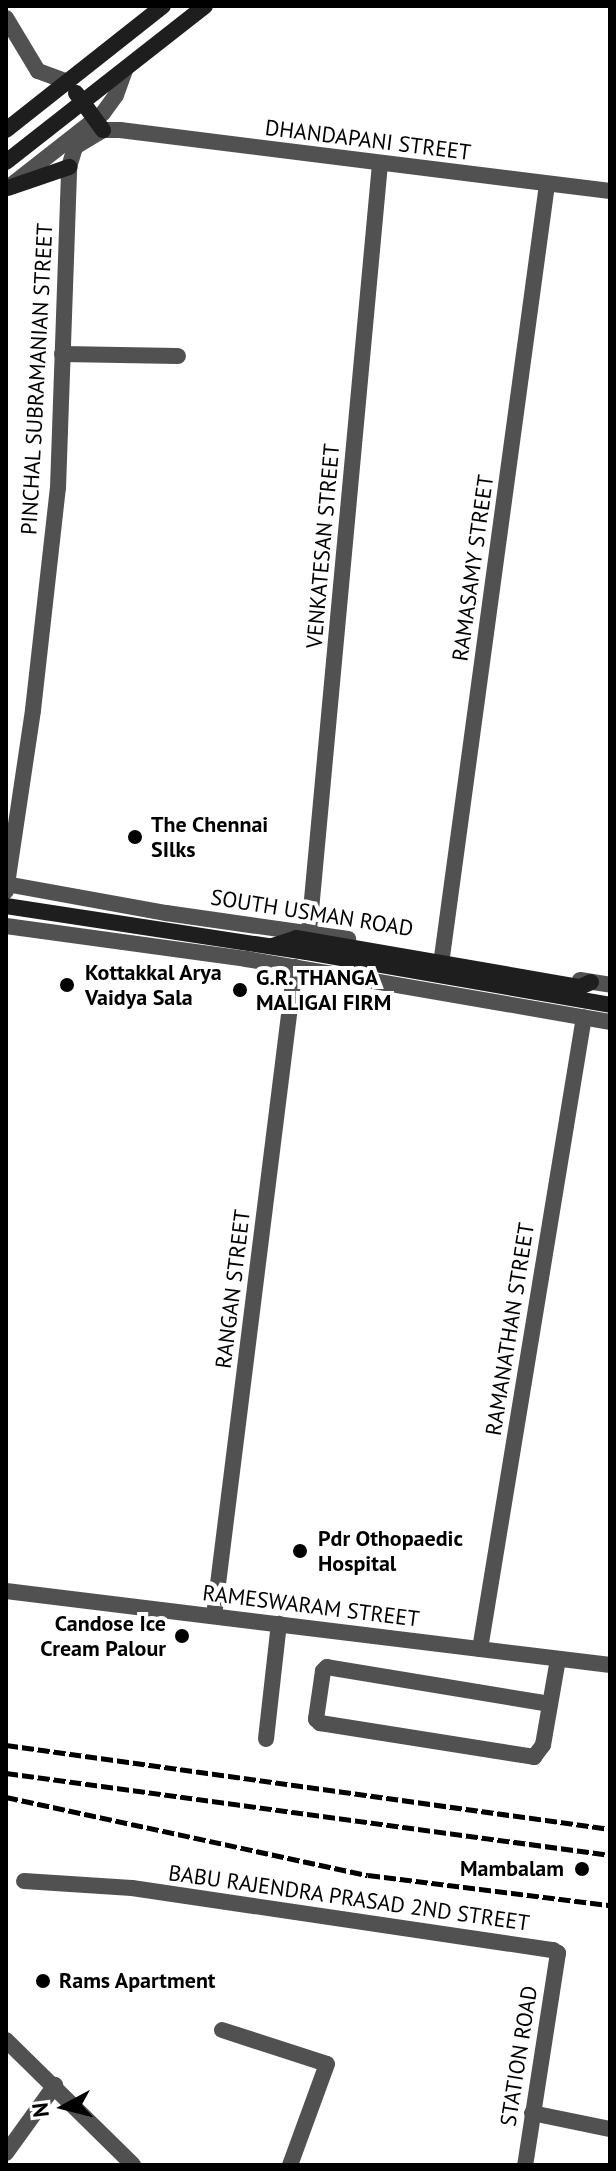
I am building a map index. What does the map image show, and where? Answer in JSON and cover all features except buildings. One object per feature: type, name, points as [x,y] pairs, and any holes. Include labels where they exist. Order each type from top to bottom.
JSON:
[{"type":"main road","points":[[6,130],[163,6]]},
{"type":"main road","points":[[6,162],[205,6]]},
{"type":"main road","points":[[68,82],[100,121]]},
{"type":"main road","points":[[7,189],[69,167]]},
{"type":"main road","points":[[6,906],[272,946],[610,1005]]},
{"type":"main road","points":[[272,946],[296,938],[580,987],[591,982]]},
{"type":"street","points":[[6,18],[38,71],[68,82]]},
{"type":"street","points":[[69,167],[75,147],[100,121],[116,95],[125,70]]},
{"type":"street","points":[[7,189],[100,121]]},
{"type":"street","name":"DHANDAPANI STREET","points":[[100,121],[120,130],[610,191]]},
{"type":"street","name":"VENKATESAN STREET","points":[[309,932],[380,163]]},
{"type":"street","name":"PINCHAL SUBRAMANIAN STREET","points":[[7,886],[58,488],[69,167]]},
{"type":"street","name":"RAMASAMY STREET","points":[[442,957],[547,184]]},
{"type":"street","points":[[62,354],[178,356]]},
{"type":"street","name":"SOUTH USMAN ROAD","points":[[7,886],[166,913],[309,932],[610,985]]},
{"type":"street","points":[[6,926],[295,967],[610,1022]]},
{"type":"street","name":"RANGAN STREET","points":[[214,1616],[295,967]]},
{"type":"street","name":"RAMANATHAN STREET","points":[[480,1649],[584,1017]]},
{"type":"street","name":"RAMESWARAM STREET","points":[[6,1591],[610,1665]]},
{"type":"street","points":[[266,1739],[279,1624]]},
{"type":"street","points":[[550,1704],[327,1667],[323,1671],[316,1719],[320,1723],[534,1757],[543,1745],[558,1659]]},
{"type":"street","name":"BABU RAJENDRA PRASAD 2ND STREET","points":[[24,1881],[132,1888],[547,1948],[558,1953]]},
{"type":"street","name":"STATION ROAD","points":[[525,2165],[558,1953]]},
{"type":"street","points":[[222,2030],[327,2064],[290,2165]]},
{"type":"street","points":[[6,2040],[133,2165]]},
{"type":"street","points":[[6,2153],[55,2085]]},
{"type":"street","points":[[532,2113],[610,2129]]},
{"type":"railway","points":[[6,1745],[610,1829]]},
{"type":"railway","points":[[6,1773],[610,1855]]},
{"type":"railway","points":[[6,1797],[368,1875],[610,1905]]},
{"type":"place","name":"The Chennai SIlks","points":[[135,837]]},
{"type":"place","name":"Kottakkal Arya Vaidya Sala","points":[[67,985]]},
{"type":"place","name":"G.R. THANGA MALIGAI FIRM","points":[[240,990]]},
{"type":"place","name":"Pdr Othopaedic Hospital","points":[[300,1551]]},
{"type":"place","name":"Candose Ice Cream Palour","points":[[182,1636]]},
{"type":"place","name":"Mambalam","points":[[582,1869]]},
{"type":"place","name":"Rams Apartment","points":[[43,1981]]}]
